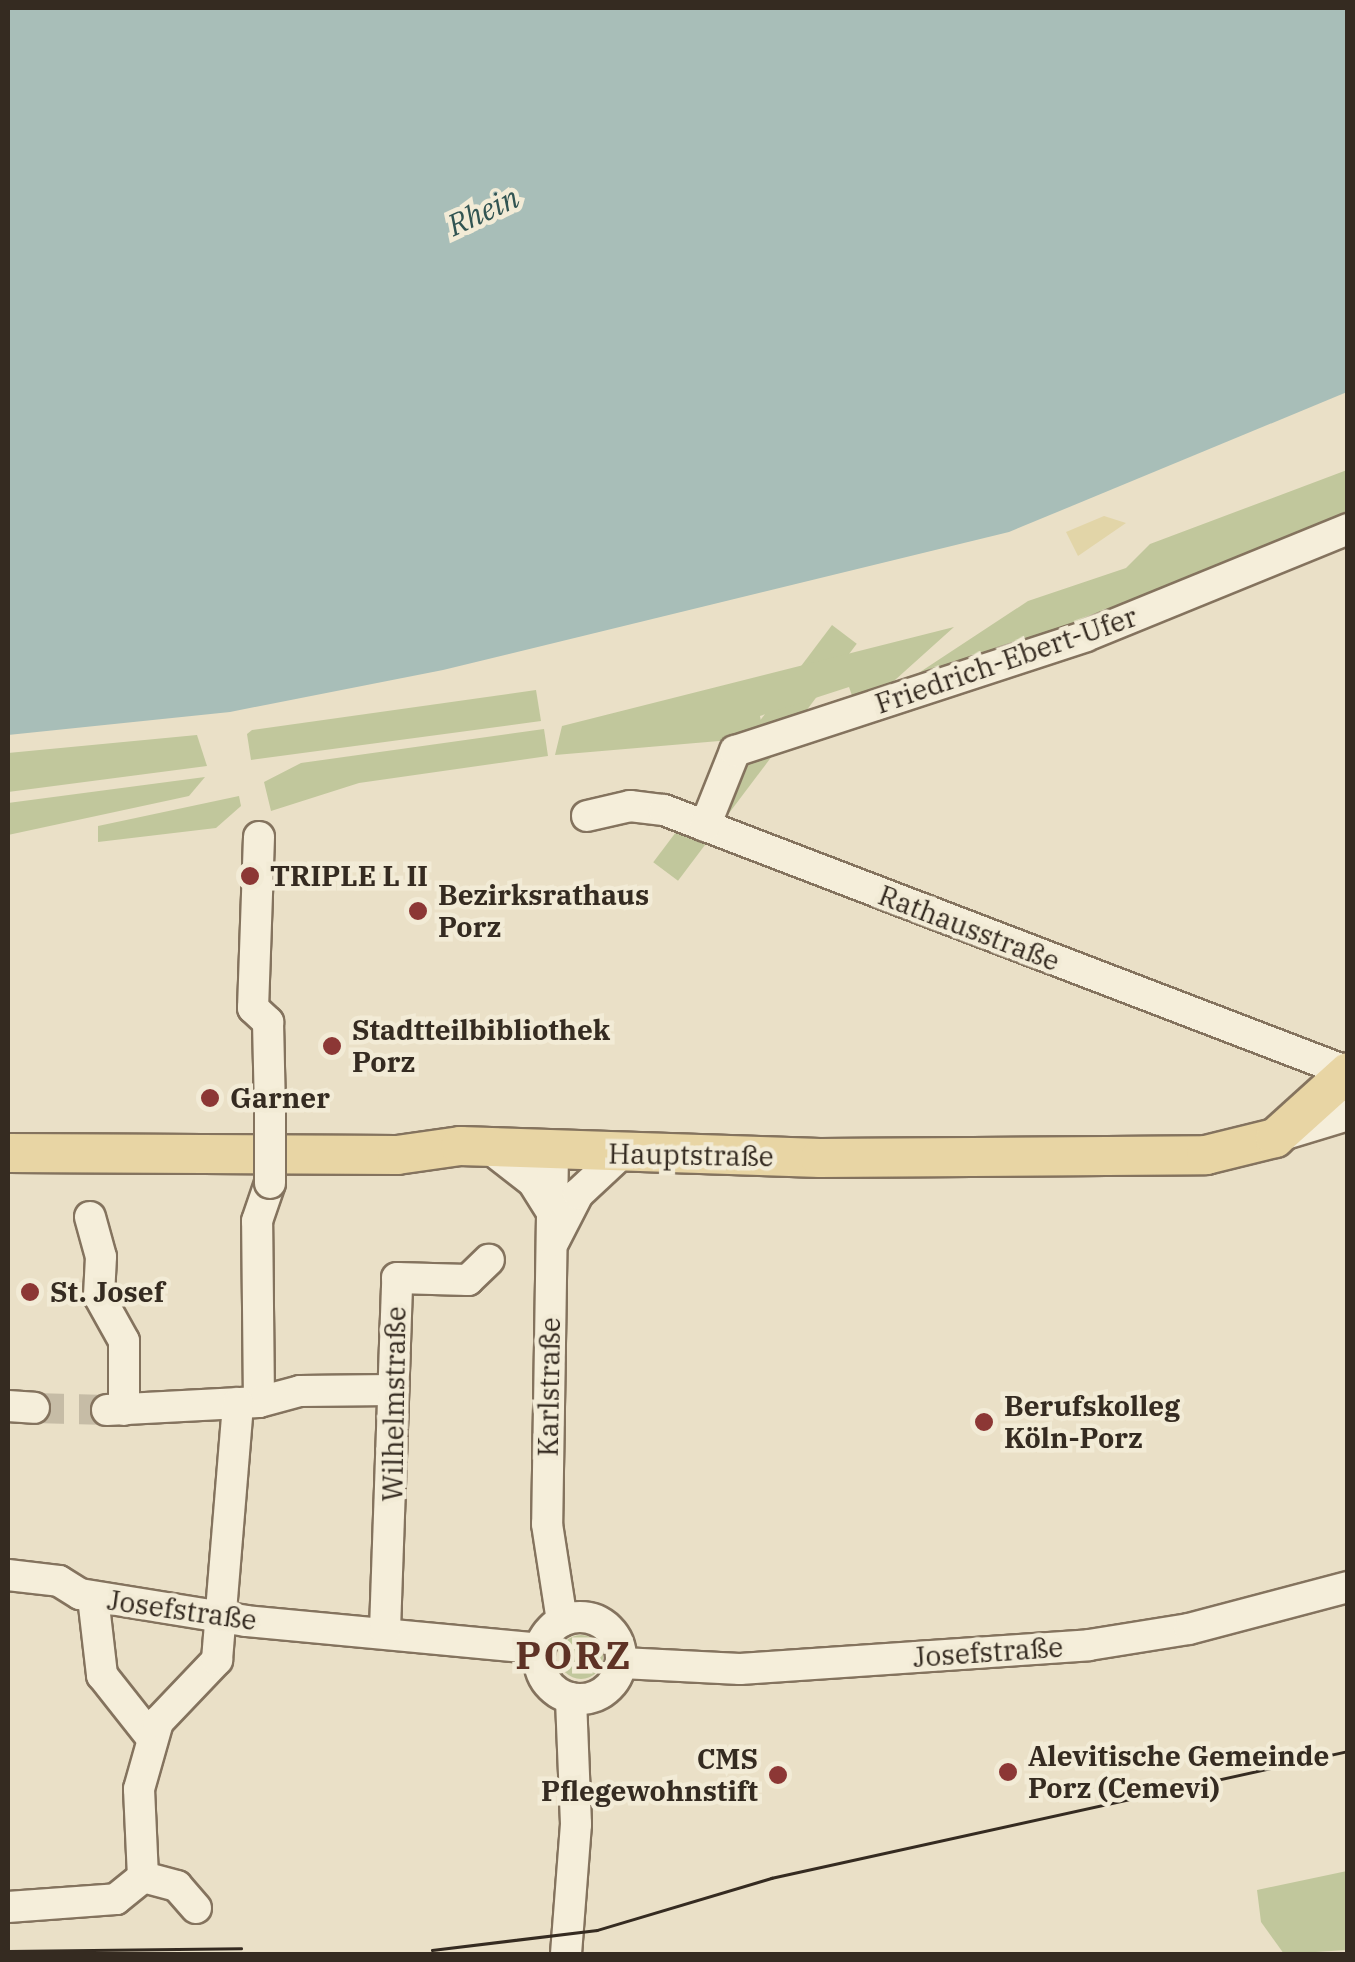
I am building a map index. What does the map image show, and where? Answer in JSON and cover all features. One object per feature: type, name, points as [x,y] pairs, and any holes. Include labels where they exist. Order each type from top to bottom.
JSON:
[{"type":"main road","name":"Hauptstraße","points":[[8,1153],[396,1155],[488,1147],[820,1158],[1206,1155],[1275,1138],[1348,1072]]},
{"type":"street","name":"Friedrich-Ebert-Ufer","points":[[705,826],[735,751],[1086,636],[1348,529]]},
{"type":"street","name":"Rathausstraße","points":[[587,816],[630,806],[705,826],[1348,1072]]},
{"type":"street","points":[[143,1877],[139,1789],[151,1738],[217,1660],[248,1403],[257,1221],[270,1183],[268,1022],[254,1008],[258,836]]},
{"type":"street","points":[[1275,1138],[1348,1116]]},
{"type":"street","points":[[488,1147],[533,1182],[550,1208]]},
{"type":"street","name":"Karlstraße","points":[[553,1152],[548,1540],[562,1620]]},
{"type":"street","points":[[550,1249],[578,1194],[622,1152]]},
{"type":"street","points":[[90,1218],[101,1257],[99,1296],[124,1341],[116,1410],[248,1403],[300,1391],[392,1390]]},
{"type":"street","name":"Wilhelmstraße","points":[[385,1630],[397,1278],[468,1280],[489,1260]]},
{"type":"street","name":"Josefstraße","points":[[8,1575],[59,1582],[93,1596],[223,1618],[385,1630],[540,1649]]},
{"type":"street","name":"Josefstraße","points":[[622,1663],[740,1669],[1089,1645],[1189,1628],[1348,1587]]},
{"type":"street","points":[[93,1596],[102,1675],[114,1698],[151,1738]]},
{"type":"street","points":[[591,1617],[615,1634],[622,1663],[616,1678],[581,1698],[548,1684],[540,1649],[562,1620],[591,1617]]},
{"type":"street","points":[[566,1954],[576,1842],[581,1698]]},
{"type":"street","points":[[581,1698],[586,1954]]},
{"type":"street","points":[[8,1906],[116,1899],[143,1877]]},
{"type":"street","points":[[143,1877],[177,1886],[196,1908]]},
{"type":"green space","points":[[1347,470],[1347,521],[1016,647],[914,676],[1028,601],[1126,568],[1150,544]]},
{"type":"green space","points":[[832,625],[857,644],[678,881],[653,862]]},
{"type":"green space","points":[[954,627],[875,698],[855,704],[849,687],[760,716],[763,731],[731,740],[555,755],[562,726]]},
{"type":"green space","points":[[536,690],[541,721],[251,760],[247,734],[252,730]]},
{"type":"green space","points":[[544,729],[548,756],[359,783],[271,811],[264,782],[301,763]]},
{"type":"green space","points":[[197,735],[207,766],[8,792],[8,753]]},
{"type":"green space","points":[[205,777],[189,796],[8,835],[8,803]]},
{"type":"green space","points":[[239,796],[241,806],[216,828],[98,842],[98,826]]},
{"type":"green space","points":[[581,1635],[597,1641],[603,1657],[597,1673],[581,1679],[565,1673],[559,1657],[565,1641]]},
{"type":"green space","points":[[1347,1871],[1347,1950],[1284,1954],[1261,1922],[1257,1890]]},
{"type":"sand","points":[[1104,516],[1126,523],[1078,556],[1066,532]]},
{"type":"water","name":"Rhein","points":[[8,8],[1347,8],[1347,392],[1009,532],[443,670],[230,712],[8,735]]},
{"type":"tunnel","points":[[34,1408],[107,1410]]},
{"type":"tram line","points":[[432,1950],[597,1930],[771,1878],[1348,1751]]},
{"type":"tram line","points":[[8,1951],[241,1948]]},
{"type":"place","name":"TRIPLE L II","points":[[250,876]]},
{"type":"place","name":"Bezirksrathaus Porz","points":[[418,911]]},
{"type":"place","name":"Stadtteilbibliothek Porz","points":[[332,1046]]},
{"type":"place","name":"Garner","points":[[210,1098]]},
{"type":"place","name":"St. Josef","points":[[30,1292]]},
{"type":"place","name":"Berufskolleg Köln-Porz","points":[[984,1422]]},
{"type":"place","name":"Alevitische Gemeinde Porz (Cemevi)","points":[[1008,1772]]},
{"type":"place","name":"CMS Pflegewohnstift","points":[[778,1775]]},
{"type":"district","name":"PORZ","points":[[574,1655]]}]
